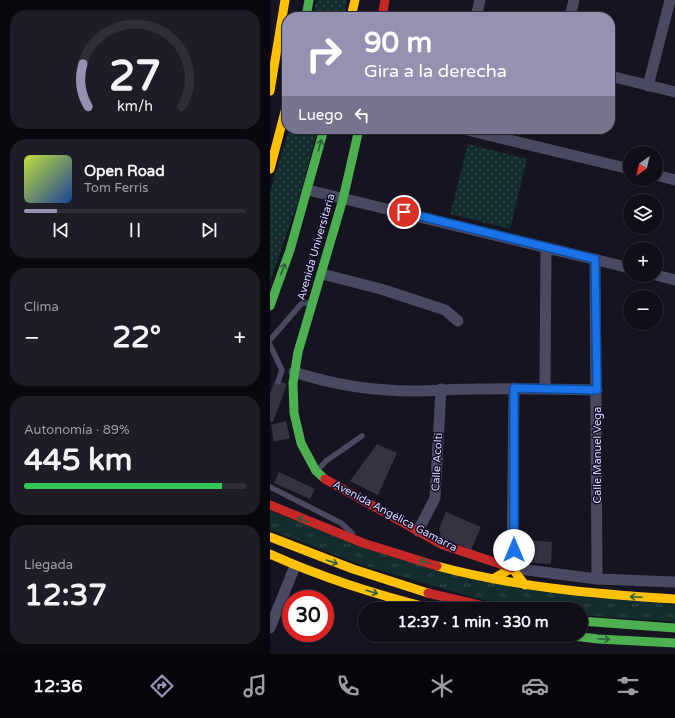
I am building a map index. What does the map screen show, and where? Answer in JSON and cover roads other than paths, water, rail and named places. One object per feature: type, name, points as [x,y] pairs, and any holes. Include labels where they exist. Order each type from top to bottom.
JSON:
[{"type":"main road","points":[[283,12],[285,0]]},
{"type":"main road","points":[[307,12],[309,0]]},
{"type":"main road","points":[[352,12],[355,0]]},
{"type":"main road","points":[[383,12],[385,0]]},
{"type":"main road","points":[[270,91],[282,18]]},
{"type":"main road","points":[[270,169],[282,123]]},
{"type":"main road","points":[[270,306],[290,250],[323,134]]},
{"type":"main road","name":"Avenida Universitaria","points":[[294,372],[298,352],[343,199],[358,134]]},
{"type":"main road","name":"Avenida Angélica Gamarra","points":[[294,372],[291,400],[293,422],[305,450],[317,472],[334,484],[418,531],[460,552],[512,568]]},
{"type":"main road","name":"Avenida Angélica Gamarra","points":[[270,505],[360,542],[453,570],[525,585],[598,594],[675,599]]},
{"type":"main road","points":[[270,537],[327,560],[389,581],[466,602]]},
{"type":"main road","points":[[270,554],[295,566],[344,584],[409,602]]},
{"type":"main road","points":[[492,579],[512,568],[525,585]]},
{"type":"main road","points":[[588,622],[675,628]]},
{"type":"main road","points":[[588,637],[675,643]]},
{"type":"street","points":[[477,12],[480,0]]},
{"type":"street","points":[[571,12],[574,0]]},
{"type":"street","points":[[648,86],[670,0]]},
{"type":"street","points":[[615,77],[675,92]]},
{"type":"street","points":[[484,134],[623,167]]},
{"type":"street","points":[[663,177],[675,180]]},
{"type":"street","points":[[308,190],[419,215],[623,266]]},
{"type":"street","points":[[545,388],[546,247]]},
{"type":"street","name":"Calle Manuel Vega","points":[[595,259],[597,579]]},
{"type":"street","points":[[322,274],[381,289],[445,310],[458,321]]},
{"type":"street","points":[[663,277],[675,280]]},
{"type":"street","points":[[294,372],[327,383],[367,388],[415,391],[441,389],[514,388],[597,390]]},
{"type":"street","points":[[512,568],[514,550],[514,388]]},
{"type":"street","name":"Calle Acolti","points":[[418,531],[435,498],[441,389]]},
{"type":"street","points":[[453,570],[460,552]]},
{"type":"street","points":[[270,628],[295,566]]},
{"type":"street","name":"Avenida Angélica Gamarra","points":[[512,568],[597,579],[675,582]]},
{"type":"lane","points":[[270,340],[302,303],[313,303]]},
{"type":"lane","points":[[270,345],[282,370],[278,382]]},
{"type":"lane","points":[[317,472],[326,460],[362,436]]},
{"type":"lane","points":[[270,487],[342,523],[360,542]]}]
